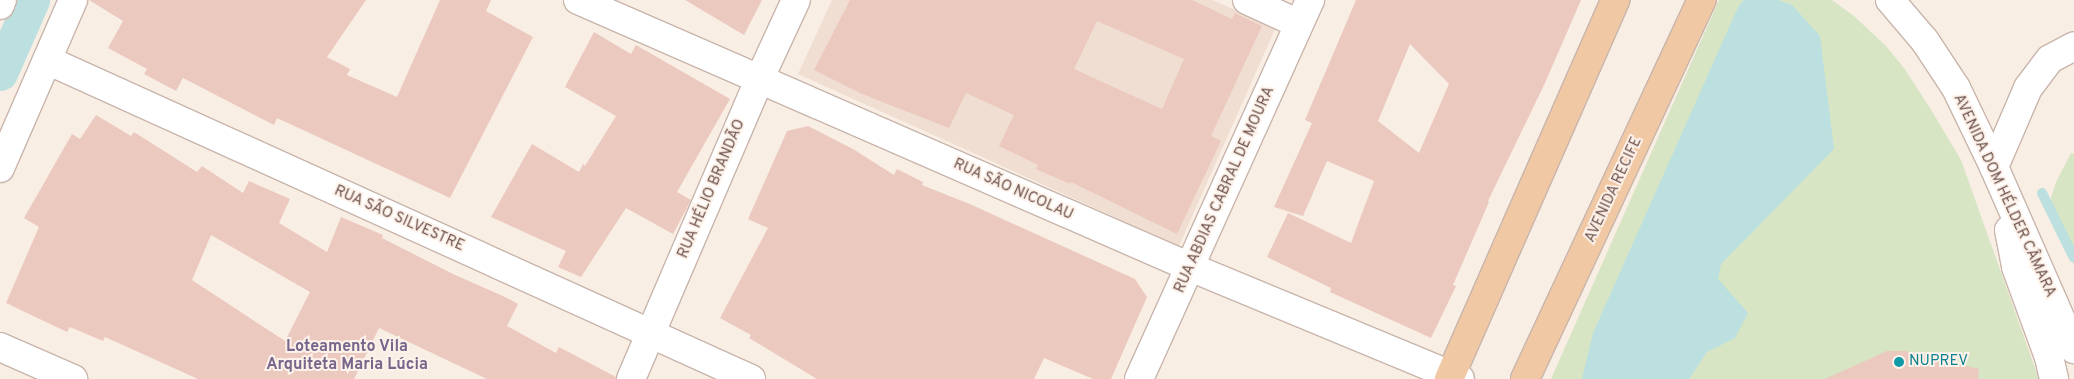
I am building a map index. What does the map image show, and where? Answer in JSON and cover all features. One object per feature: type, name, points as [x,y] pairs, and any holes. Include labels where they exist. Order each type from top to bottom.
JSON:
[{"type":"main road","points":[[1453,378],[1615,0]]},
{"type":"main road","name":"AVENIDA RECIFE","points":[[1525,379],[1702,0]]},
{"type":"street","points":[[0,5],[2,0]]},
{"type":"street","points":[[0,168],[73,0]]},
{"type":"street","name":"RUA SÃO NICOLAU","points":[[578,0],[1190,267],[1453,378]]},
{"type":"street","name":"RUA HÉLIO BRANDÃO","points":[[631,379],[759,80],[796,0]]},
{"type":"street","points":[[1247,0],[1304,12]]},
{"type":"street","name":"AVENIDA DOM HÉLDER CÂMARA","points":[[1890,0],[1925,41],[1956,88],[1994,167],[2074,349]]},
{"type":"street","name":"RUA ABDIAS CABRAL DE MOURA","points":[[1139,379],[1304,12]]},
{"type":"street","points":[[2054,379],[2049,357],[2016,267],[1994,167],[2028,88],[2050,59],[2074,46]]},
{"type":"street","name":"RUA SÃO SILVESTRE","points":[[46,60],[751,379]]},
{"type":"street","points":[[0,347],[73,379]]},
{"type":"shaded area","points":[[832,0],[1212,0],[1276,27],[1179,246],[798,74]]},
{"type":"green space","points":[[1719,0],[1832,0],[1854,16],[1886,46],[1904,68],[1961,160],[2039,379],[1551,379]]},
{"type":"green space","points":[[2071,153],[2074,154],[2074,265],[2047,210],[2056,182]]},
{"type":"water","points":[[1744,0],[1778,0],[1792,5],[1820,36],[1834,149],[1721,264],[1718,279],[1748,313],[1735,338],[1707,352],[1689,379],[1582,379],[1593,333],[1739,5]]},
{"type":"building","points":[[89,0],[366,0],[327,57],[350,69],[347,75],[397,97],[440,0],[491,0],[486,11],[533,37],[450,198],[277,118],[274,125],[183,78],[176,91],[144,74],[147,69],[108,48],[123,21]]},
{"type":"building","points":[[685,0],[762,0],[744,35]]},
{"type":"building","points":[[850,0],[1192,0],[1232,19],[1235,13],[1262,26],[1211,136],[1221,141],[1177,234],[1071,182],[1070,184],[1036,169],[1038,165],[999,146],[1014,115],[966,93],[949,128],[862,94],[814,70]],"holes":[[[1097,21],[1184,59],[1162,109],[1074,69]]]},
{"type":"building","points":[[1356,0],[1581,0],[1545,83],[1488,201],[1453,285],[1456,286],[1431,338],[1330,292],[1331,288],[1267,257],[1288,213],[1351,243],[1374,181],[1327,161],[1303,216],[1274,207],[1312,123],[1305,120]],"holes":[[[1410,44],[1449,84],[1419,153],[1378,121]]]},
{"type":"building","points":[[594,32],[631,54],[636,45],[730,99],[677,192],[691,200],[673,234],[626,208],[581,277],[558,267],[566,251],[491,217],[532,144],[579,172],[583,164],[585,166],[616,116],[565,87]]},
{"type":"building","points":[[96,115],[131,136],[134,132],[197,172],[202,166],[243,193],[249,181],[290,199],[279,223],[327,252],[341,217],[383,235],[382,238],[518,304],[507,326],[556,353],[559,347],[616,377],[616,379],[487,379],[379,328],[354,379],[198,379],[105,337],[103,341],[70,327],[67,332],[6,303],[39,227],[24,218],[72,134],[80,139]],"holes":[[[211,235],[310,292],[285,341],[192,280]]]},
{"type":"building","points":[[808,126],[853,149],[894,175],[897,169],[923,182],[922,185],[972,205],[1135,279],[1147,297],[1111,379],[1093,379],[1044,358],[1034,379],[817,379],[749,338],[751,335],[720,318],[768,228],[748,219],[787,131]]},
{"type":"building","name":"NUPREV","points":[[1887,351],[1905,351],[1979,369],[1978,379],[1825,379]]},
{"type":"waterway","points":[[0,73],[32,0]]},
{"type":"waterway","points":[[2042,193],[2074,258]]},
{"type":"place","name":"NUPREV","points":[[1899,362]]},
{"type":"district","name":"Loteamento Vila Arquiteta Maria Lúcia","points":[[347,356]]}]
